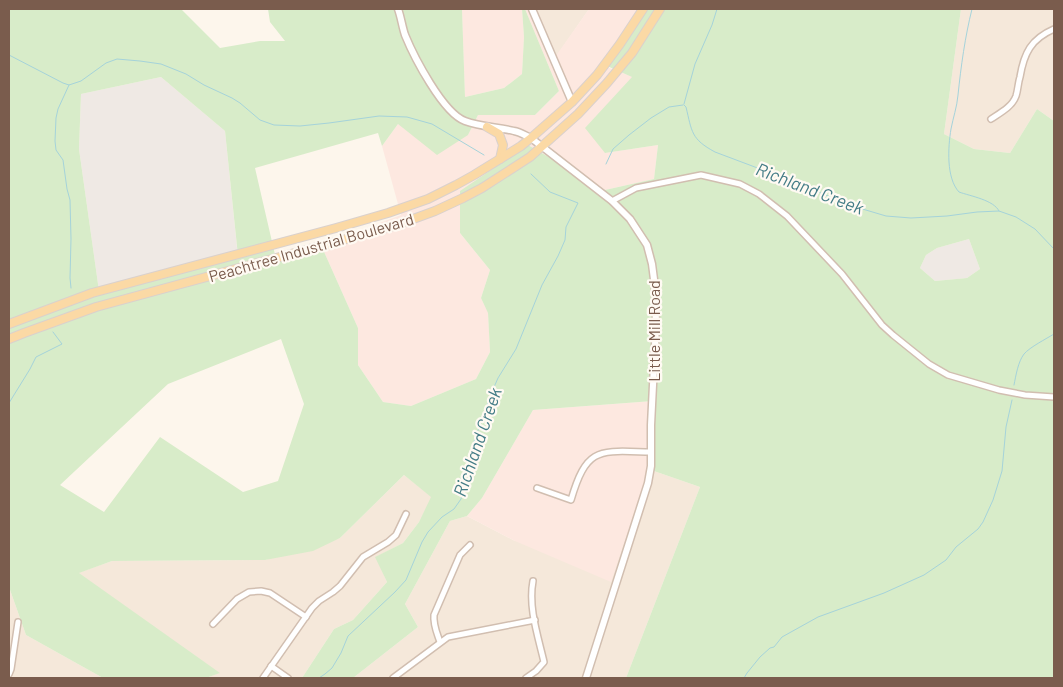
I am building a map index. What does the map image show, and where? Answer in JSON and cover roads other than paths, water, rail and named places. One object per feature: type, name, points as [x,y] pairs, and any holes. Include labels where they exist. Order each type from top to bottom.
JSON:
[{"type":"main road","name":"Peachtree Industrial Boulevard","points":[[9,324],[92,293],[336,228],[428,199],[500,160],[531,138],[572,102],[597,75],[643,9]]},
{"type":"main road","name":"Peachtree Industrial Boulevard","points":[[9,340],[96,307],[394,226],[435,211],[482,188],[530,157],[578,114],[632,53],[660,9]]},
{"type":"main road","points":[[487,126],[499,134],[503,145],[500,160]]},
{"type":"main road","points":[[272,245],[275,258]]},
{"type":"street","name":"Little Mill Road","points":[[398,9],[412,50],[448,109],[463,120],[516,131],[531,138],[612,201],[630,219],[647,244],[655,287],[656,325],[651,466],[648,483],[586,678]]},
{"type":"street","points":[[532,9],[572,102]]},
{"type":"street","points":[[991,119],[1007,108],[1016,96],[1022,62],[1029,48],[1046,33],[1054,29]]},
{"type":"street","points":[[612,201],[636,188],[701,175],[740,184],[759,194],[788,216],[842,274],[882,325],[929,364],[948,375],[999,390],[1025,395],[1054,397]]},
{"type":"street","points":[[537,488],[571,500],[579,474],[595,456],[609,451],[651,452]]},
{"type":"street","points":[[263,678],[306,616],[319,601],[340,586],[363,557],[396,535],[406,514]]},
{"type":"street","points":[[440,642],[434,627],[434,615],[460,555],[470,545]]},
{"type":"street","points":[[526,678],[544,662],[531,592],[533,581]]},
{"type":"street","points":[[213,624],[237,599],[248,592],[261,591],[270,593],[306,616]]},
{"type":"street","points":[[393,678],[448,637],[535,620]]},
{"type":"street","points":[[9,674],[18,622]]},
{"type":"street","points":[[271,666],[288,678]]},
{"type":"waterway","points":[[684,104],[695,64],[717,9]]},
{"type":"waterway","points":[[972,9],[950,136],[950,171],[959,192],[987,201],[999,211]]},
{"type":"waterway","points":[[9,55],[69,85],[81,81],[106,63],[117,59],[161,64],[186,74],[232,98],[260,120],[274,125],[300,126],[379,116],[407,117],[432,124],[484,155]]},
{"type":"waterway","points":[[69,85],[58,109],[55,141],[56,150],[63,160],[70,200],[71,288]]},
{"type":"waterway","name":"Richland Creek","points":[[606,164],[613,149],[651,118],[669,107],[683,105]]},
{"type":"waterway","name":"Richland Creek","points":[[684,105],[697,139],[715,152],[800,184],[849,205],[886,216],[911,218],[999,211],[1016,217],[1035,229],[1054,249]]},
{"type":"waterway","name":"Richland Creek","points":[[319,678],[332,668],[348,636],[406,580],[428,532],[442,517],[454,509],[461,499],[471,450],[491,394],[498,378],[516,349],[542,285],[565,240],[566,227],[578,203],[550,192],[531,174]]},
{"type":"waterway","points":[[9,403],[36,357],[62,344],[53,332]]},
{"type":"waterway","points":[[1014,385],[1024,354],[1054,334]]},
{"type":"waterway","points":[[744,678],[760,657],[770,648],[774,647],[782,637],[818,617],[884,593],[924,575],[946,560],[956,547],[978,529],[993,500],[1002,471],[1006,427],[1012,400]]}]
